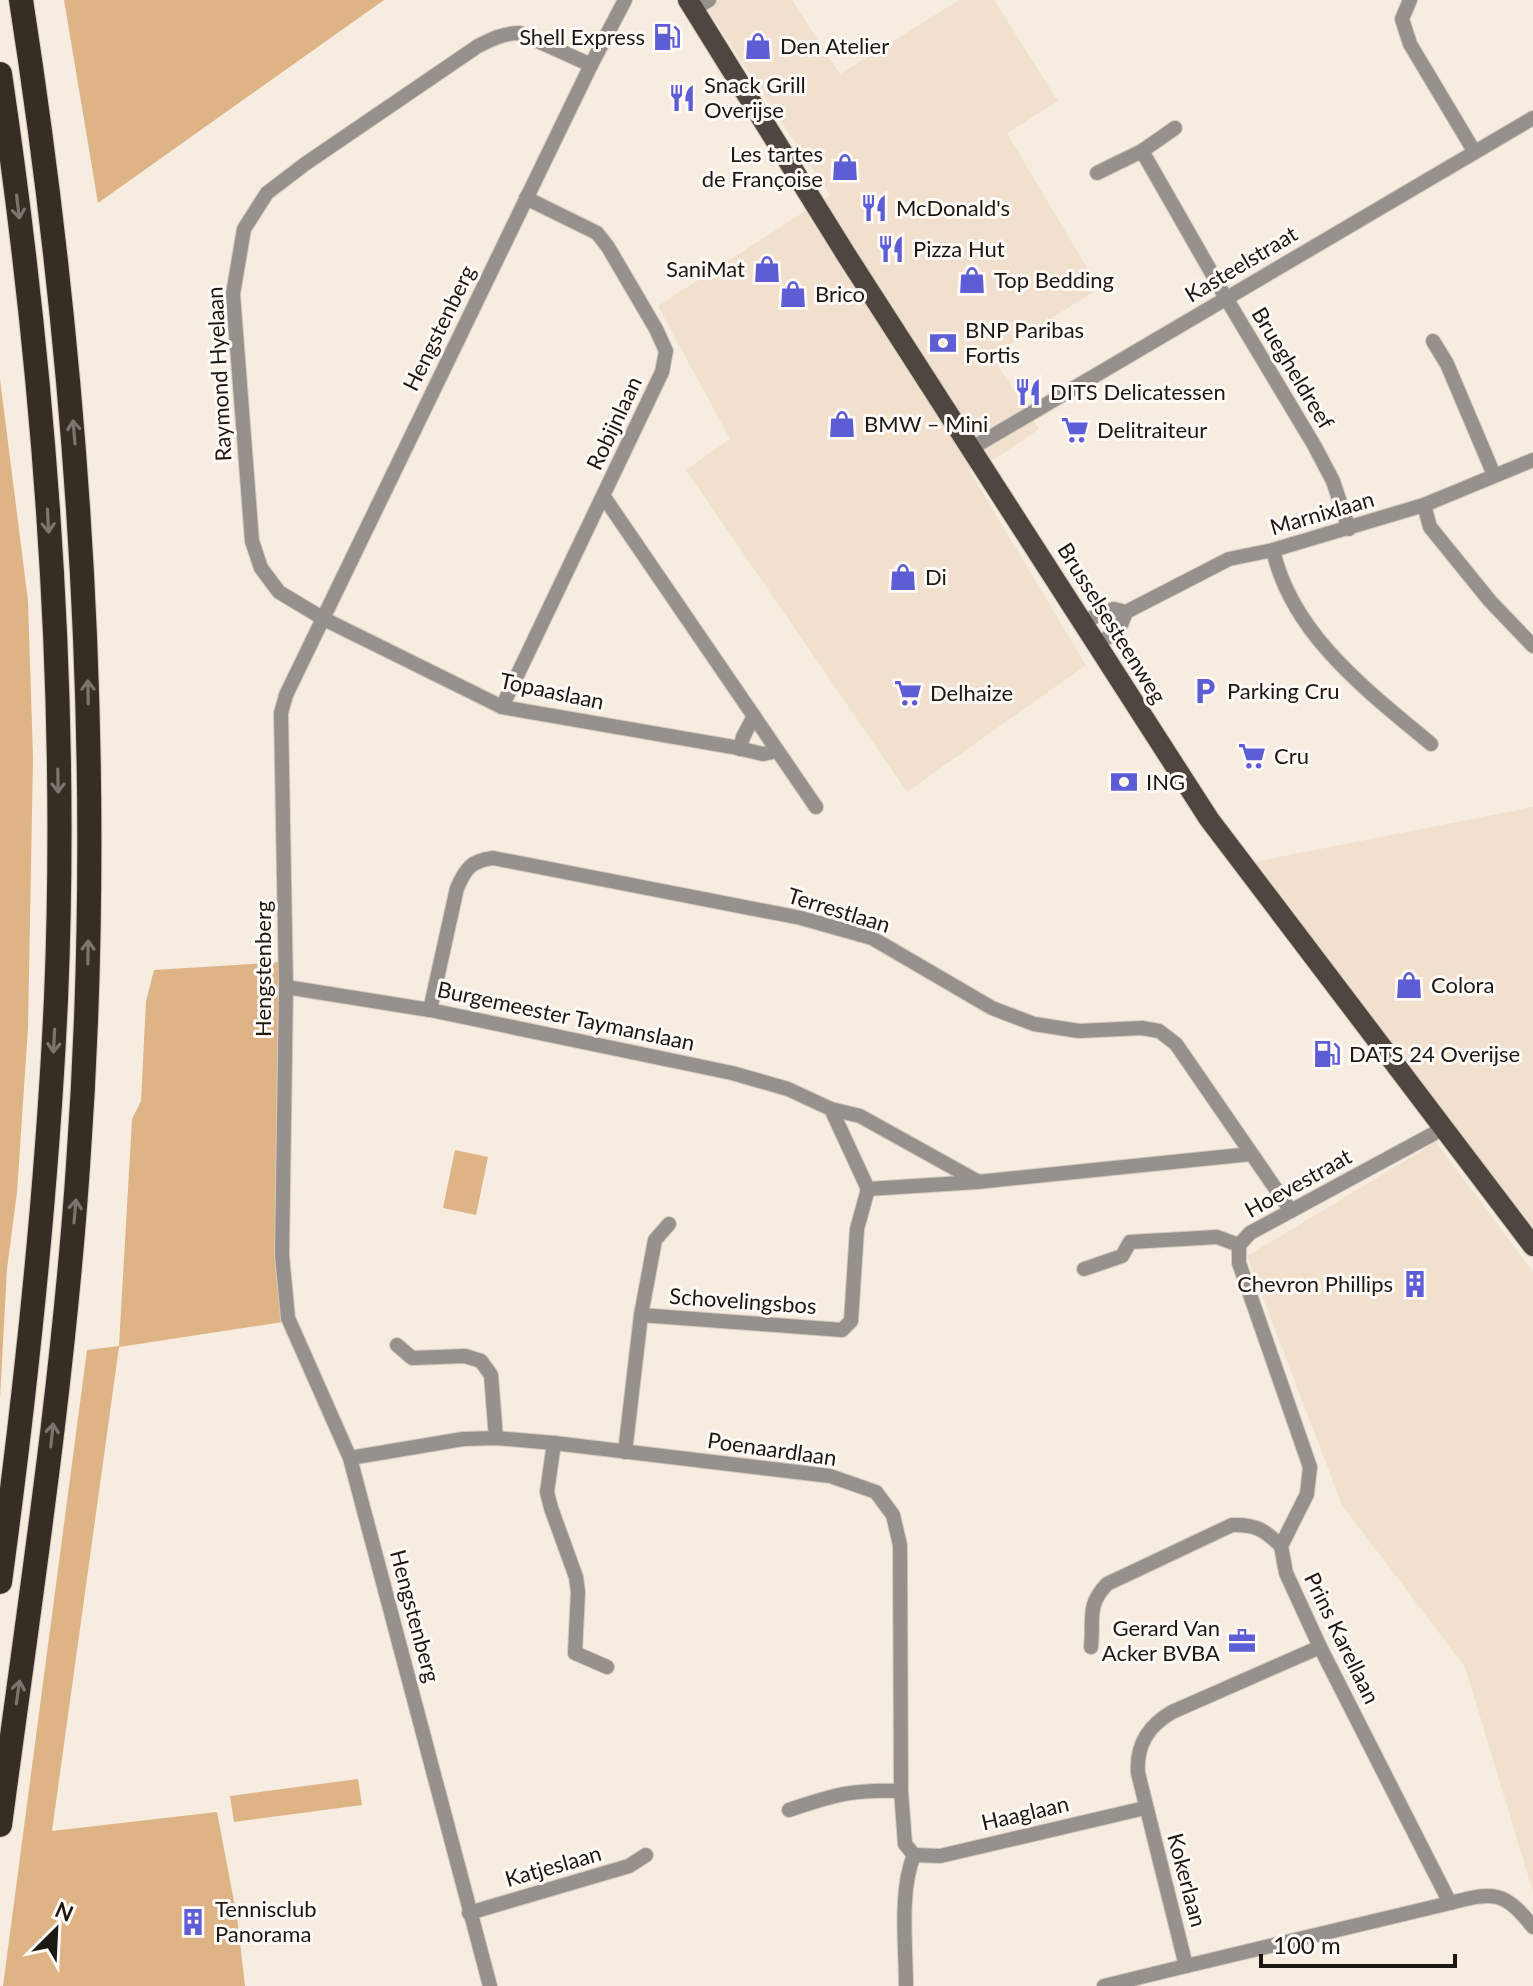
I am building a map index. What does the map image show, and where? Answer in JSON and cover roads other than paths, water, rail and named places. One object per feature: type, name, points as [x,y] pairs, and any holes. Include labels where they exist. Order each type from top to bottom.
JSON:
[{"type":"highway","points":[[0,1825],[51,1446],[69,1273],[87,995],[91,822],[77,463],[42,131],[21,0]]},
{"type":"highway","points":[[0,74],[28,296],[44,468],[55,641],[59,817],[56,996],[47,1160],[29,1347],[0,1582]]},
{"type":"main road","name":"Brusselsesteenweg","points":[[697,3],[833,234],[1209,819],[1533,1246]]},
{"type":"street","name":"Hengstenberg","points":[[490,1986],[350,1458],[288,1318],[282,1255],[286,987],[281,713],[286,695],[625,0]]},
{"type":"street","points":[[1410,0],[1402,19],[1410,44],[1474,151]]},
{"type":"street","name":"Raymond Hyelaan","points":[[324,619],[279,592],[261,568],[252,541],[233,294],[244,229],[267,193],[478,46],[509,33],[520,33],[591,65]]},
{"type":"street","name":"Kasteelstraat","points":[[972,448],[1533,118]]},
{"type":"street","points":[[1097,173],[1142,151],[1175,128]]},
{"type":"street","name":"Bruegheldreef","points":[[1142,151],[1320,457],[1333,481],[1349,529]]},
{"type":"street","name":"Robijnlaan","points":[[502,707],[662,372],[666,351],[597,233],[526,198]]},
{"type":"street","points":[[1433,341],[1447,364],[1494,475]]},
{"type":"street","name":"Marnixlaan","points":[[1082,622],[1114,609],[1126,612],[1229,559],[1349,529],[1424,505],[1533,460]]},
{"type":"street","points":[[604,497],[816,807]]},
{"type":"street","points":[[1424,505],[1430,527],[1490,601],[1533,646]]},
{"type":"street","points":[[1273,550],[1279,577],[1312,631],[1348,673],[1431,744]]},
{"type":"street","name":"Marnixlaan","points":[[1096,645],[1119,630],[1126,612]]},
{"type":"street","name":"Topaaslaan","points":[[324,619],[502,707],[763,754],[777,751]]},
{"type":"street","points":[[740,749],[754,716]]},
{"type":"street","name":"Terrestlaan","points":[[430,1010],[457,888],[466,869],[476,861],[493,858],[801,918],[872,938],[992,1008],[1034,1024],[1079,1031],[1142,1028],[1159,1031],[1176,1044],[1291,1211]]},
{"type":"street","name":"Burgemeester Taymanslaan","points":[[286,987],[430,1010],[732,1073],[788,1089],[831,1109],[860,1116],[977,1182]]},
{"type":"street","points":[[831,1109],[868,1189],[977,1182],[1251,1154]]},
{"type":"street","name":"Hoevestraat","points":[[1084,1269],[1122,1256],[1130,1242],[1217,1237],[1239,1245],[1250,1233],[1444,1128]]},
{"type":"street","name":"Schovelingsbos","points":[[641,1315],[842,1330],[851,1321],[857,1229],[868,1189]]},
{"type":"street","name":"Schovelingsbos","points":[[625,1452],[641,1315],[655,1240],[669,1224]]},
{"type":"street","points":[[1091,1647],[1091,1612],[1096,1596],[1107,1584],[1232,1525],[1250,1524],[1266,1531],[1281,1546],[1307,1494],[1310,1467],[1239,1263],[1239,1245]]},
{"type":"street","points":[[397,1345],[412,1358],[465,1356],[481,1361],[491,1375],[496,1438]]},
{"type":"street","name":"Poenaardlaan","points":[[350,1458],[463,1439],[496,1438],[830,1476],[876,1492],[893,1515],[900,1545],[901,1791],[905,1844],[914,1855],[909,1867],[907,1895],[906,1986]]},
{"type":"street","points":[[554,1443],[547,1492],[576,1577],[575,1653],[607,1667]]},
{"type":"street","name":"Prins Karellaan","points":[[1281,1546],[1286,1573],[1320,1647],[1450,1903]]},
{"type":"street","name":"Kokerlaan","points":[[1186,1966],[1145,1808],[1137,1760],[1144,1738],[1159,1719],[1320,1647]]},
{"type":"street","points":[[789,1810],[839,1793],[901,1791]]},
{"type":"street","name":"Haaglaan","points":[[914,1855],[940,1856],[1145,1808]]},
{"type":"street","name":"Katjeslaan","points":[[469,1913],[629,1866],[646,1855]]},
{"type":"street","points":[[1104,1986],[1479,1896],[1500,1897],[1517,1906],[1533,1927]]},
{"type":"place","name":"Shell Express","points":[[667,37]]},
{"type":"place","name":"Den Atelier","points":[[758,46]]},
{"type":"place","name":"Snack Grill Overijse","points":[[682,98]]},
{"type":"place","name":"Les tartes de Françoise","points":[[845,167]]},
{"type":"place","name":"McDonald's","points":[[874,208]]},
{"type":"place","name":"Pizza Hut","points":[[891,249]]},
{"type":"place","name":"SaniMat","points":[[767,269]]},
{"type":"place","name":"Top Bedding","points":[[972,280]]},
{"type":"place","name":"Brico","points":[[793,294]]},
{"type":"place","name":"BNP Paribas Fortis","points":[[943,343]]},
{"type":"place","name":"DITS Delicatessen","points":[[1028,392]]},
{"type":"place","name":"BMW – Mini","points":[[842,424]]},
{"type":"place","name":"Delitraiteur","points":[[1075,430]]},
{"type":"place","name":"Di","points":[[903,577]]},
{"type":"place","name":"Parking Cru","points":[[1205,691]]},
{"type":"place","name":"Delhaize","points":[[908,693]]},
{"type":"place","name":"Cru","points":[[1252,756]]},
{"type":"place","name":"ING","points":[[1124,782]]},
{"type":"place","name":"Colora","points":[[1409,985]]},
{"type":"place","name":"DATS 24 Overijse","points":[[1327,1054]]},
{"type":"place","name":"Chevron Phillips","points":[[1415,1284]]},
{"type":"place","name":"Gerard Van Acker BVBA","points":[[1242,1641]]},
{"type":"place","name":"Tennisclub Panorama","points":[[193,1922]]}]
